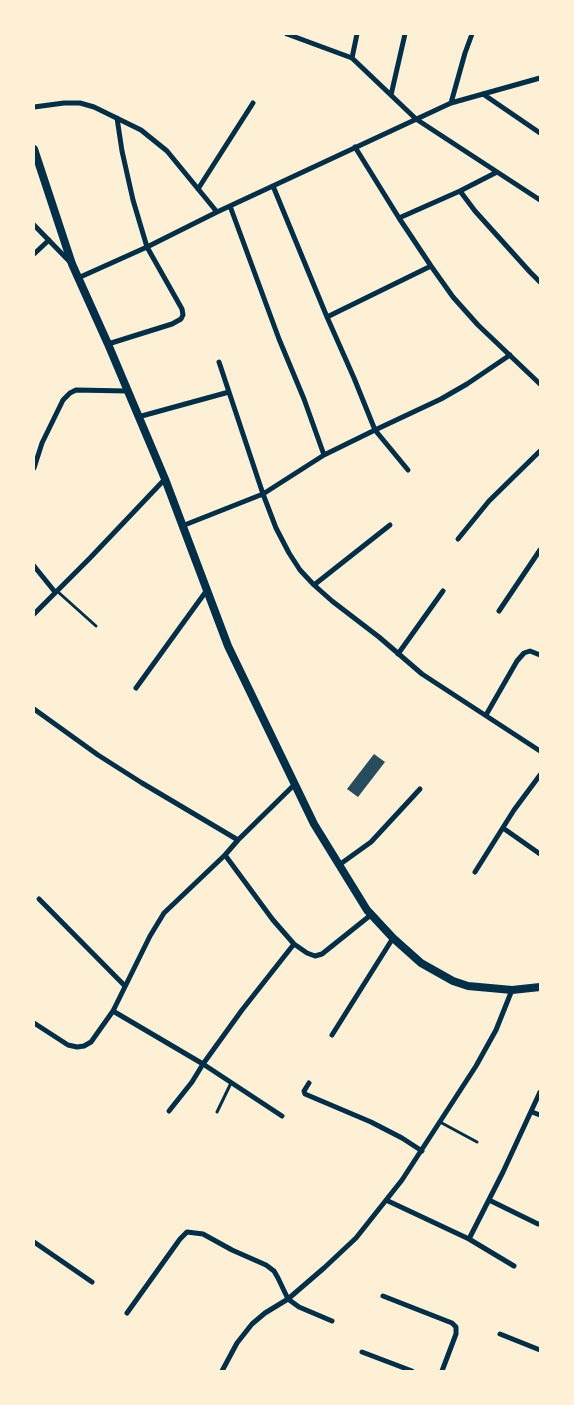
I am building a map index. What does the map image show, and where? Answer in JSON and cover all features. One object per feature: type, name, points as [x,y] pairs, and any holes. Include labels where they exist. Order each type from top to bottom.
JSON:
[{"type":"street","points":[[287,34],[352,58],[416,119],[540,200]]},
{"type":"street","points":[[352,58],[357,34]]},
{"type":"street","points":[[391,95],[406,34]]},
{"type":"street","points":[[451,103],[464,53],[472,34]]},
{"type":"street","points":[[78,278],[147,248],[217,212],[451,103],[540,78]]},
{"type":"street","points":[[483,94],[540,133]]},
{"type":"street","points":[[198,189],[253,102]]},
{"type":"street","points":[[34,107],[64,103],[80,103],[94,106],[141,130],[167,151],[217,212]]},
{"type":"street","points":[[108,344],[172,324],[181,319],[183,314],[182,309],[147,248],[132,200],[117,118]]},
{"type":"street","points":[[354,147],[399,218],[454,297],[478,325],[540,384]]},
{"type":"street","points":[[34,149],[72,264],[165,479],[228,646],[314,824],[372,914],[392,938],[421,963],[453,981],[468,986],[512,990],[540,987]]},
{"type":"street","points":[[399,218],[497,172]]},
{"type":"street","points":[[273,186],[375,430],[408,470]]},
{"type":"street","points":[[460,191],[475,212],[540,282]]},
{"type":"street","points":[[230,206],[324,455]]},
{"type":"street","points":[[34,224],[72,264]]},
{"type":"street","points":[[34,254],[49,240]]},
{"type":"street","points":[[327,317],[431,266]]},
{"type":"street","points":[[182,526],[263,494],[324,455],[467,384],[510,355]]},
{"type":"street","points":[[219,362],[276,528],[300,570],[332,601],[379,637],[422,674],[540,751]]},
{"type":"street","points":[[34,468],[35,459],[42,443],[63,400],[70,393],[76,390],[127,391]]},
{"type":"street","points":[[138,417],[229,392]]},
{"type":"street","points":[[458,539],[489,501],[540,451]]},
{"type":"street","points":[[34,614],[165,479]]},
{"type":"street","points":[[314,585],[390,525]]},
{"type":"street","points":[[498,611],[540,550]]},
{"type":"street","points":[[34,566],[56,591]]},
{"type":"street","points":[[136,688],[207,590]]},
{"type":"street","points":[[398,654],[443,591]]},
{"type":"street","points":[[486,715],[517,661],[524,653],[530,651],[540,655]]},
{"type":"street","points":[[34,708],[98,755],[238,840]]},
{"type":"street","points":[[475,872],[540,775]]},
{"type":"street","points":[[34,1023],[68,1045],[84,1046],[92,1042],[112,1011],[150,936],[164,913],[225,855],[294,784]]},
{"type":"street","points":[[339,864],[371,842],[420,789]]},
{"type":"street","points":[[503,828],[540,854]]},
{"type":"street","points":[[225,855],[273,920],[294,944],[307,953],[315,956],[322,954],[372,914]]},
{"type":"street","points":[[39,899],[125,986]]},
{"type":"street","points":[[332,1035],[392,938]]},
{"type":"street","points":[[169,1111],[192,1082],[242,1010],[294,944]]},
{"type":"street","points":[[222,1371],[238,1343],[252,1324],[265,1313],[288,1299],[356,1238],[402,1180],[476,1066],[496,1030],[512,990]]},
{"type":"street","points":[[112,1011],[203,1064],[282,1116]]},
{"type":"street","points":[[309,1083],[304,1092],[305,1094],[371,1122],[422,1151]]},
{"type":"street","points":[[469,1239],[540,1092]]},
{"type":"street","points":[[532,1112],[540,1115]]},
{"type":"street","points":[[386,1200],[469,1239],[514,1266]]},
{"type":"street","points":[[489,1200],[538,1224]]},
{"type":"street","points":[[127,1313],[187,1232],[203,1234],[232,1250],[266,1265],[274,1271],[288,1299],[299,1307],[332,1321]]},
{"type":"street","points":[[34,1242],[92,1282]]},
{"type":"street","points":[[383,1296],[452,1323],[456,1327],[456,1334],[442,1371]]},
{"type":"street","points":[[500,1334],[540,1350]]},
{"type":"street","points":[[362,1352],[412,1371]]},
{"type":"lane","points":[[56,591],[96,626]]},
{"type":"lane","points":[[217,1112],[232,1082]]},
{"type":"lane","points":[[440,1122],[477,1142]]},
{"type":"building","points":[[374,754],[385,762],[358,797],[347,789]]}]
